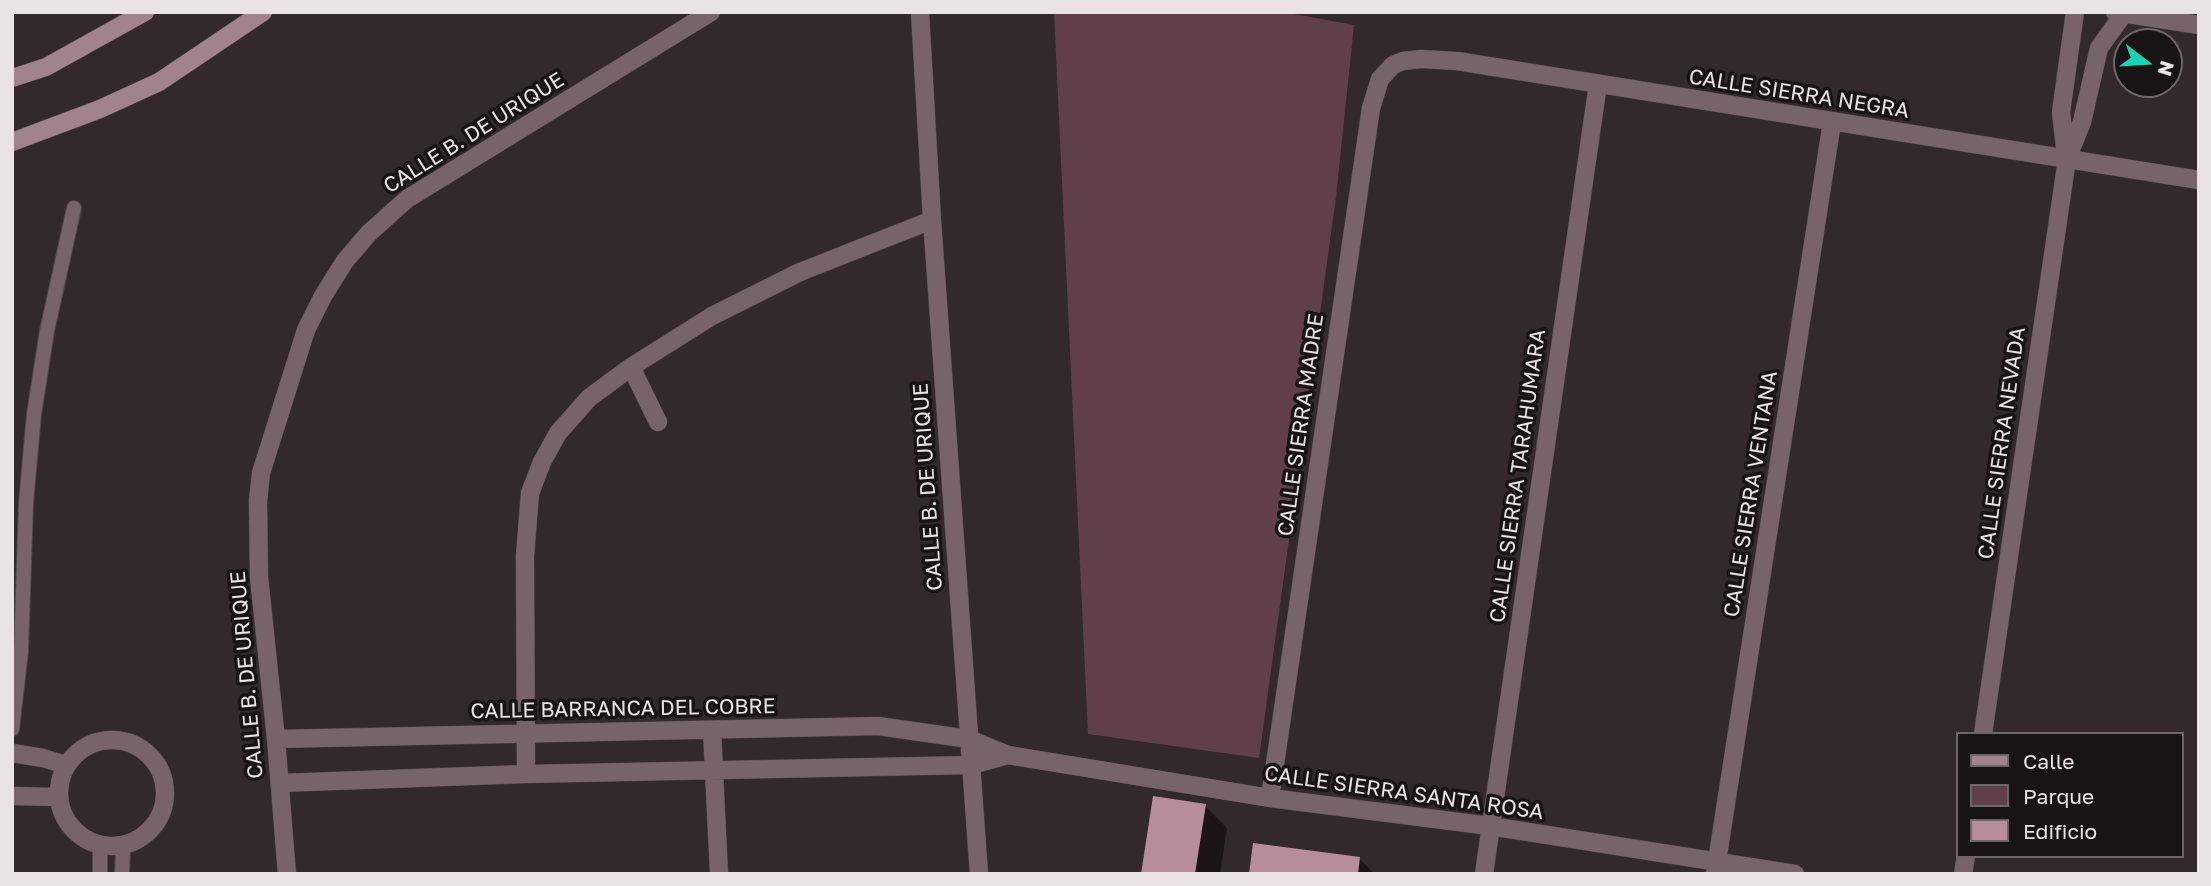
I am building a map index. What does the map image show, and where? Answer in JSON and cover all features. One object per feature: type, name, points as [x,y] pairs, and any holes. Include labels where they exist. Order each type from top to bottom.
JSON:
[{"type":"main road","points":[[12,78],[46,67],[145,12]]},
{"type":"main road","points":[[12,142],[100,109],[159,82],[263,12]]},
{"type":"street","name":"CALLE B. DE URIQUE","points":[[287,874],[259,578],[258,501],[261,473],[306,330],[345,261],[369,233],[407,199],[711,12]]},
{"type":"street","name":"CALLE B. DE URIQUE","points":[[920,12],[932,220],[979,874]]},
{"type":"street","name":"CALLE SIERRA NEVADA","points":[[2067,159],[2061,112],[2075,12]]},
{"type":"street","points":[[2121,13],[2199,25]]},
{"type":"street","name":"CALLE SIERRA NEVADA","points":[[1983,732],[2067,159],[2082,122],[2099,48],[2121,13]]},
{"type":"street","name":"CALLE SIERRA NEGRA","points":[[1393,65],[1421,59],[1457,61],[2199,180]]},
{"type":"street","name":"CALLE SIERRA MADRE","points":[[1270,798],[1371,108],[1380,79],[1393,65]]},
{"type":"street","name":"CALLE SIERRA TARAHUMARA","points":[[1484,874],[1598,84]]},
{"type":"street","name":"CALLE SIERRA VENTANA","points":[[1716,868],[1832,122]]},
{"type":"street","points":[[526,774],[525,556],[530,493],[541,462],[558,433],[589,398],[631,367],[712,316],[800,272],[932,220]]},
{"type":"street","points":[[631,367],[658,422]]},
{"type":"street","name":"CALLE BARRANCA DEL COBRE","points":[[276,739],[878,726],[969,739]]},
{"type":"street","points":[[712,730],[719,874]]},
{"type":"street","points":[[118,739],[145,750],[156,761],[163,775],[166,790],[159,819],[150,831],[123,846],[100,845],[78,834],[62,812],[59,797],[60,780],[66,765],[75,753],[88,744],[102,740],[118,739]]},
{"type":"street","name":"CALLE SIERRA SANTA ROSA","points":[[969,739],[1008,755],[1270,798],[1490,826],[1716,868],[1795,874]]},
{"type":"street","points":[[12,753],[66,765]]},
{"type":"street","name":"CALLE SIERRA SANTA ROSA","points":[[971,765],[1008,755]]},
{"type":"street","points":[[280,783],[526,774],[971,765]]},
{"type":"street","points":[[12,796],[59,797]]},
{"type":"lane","points":[[12,729],[14,690],[21,651],[26,503],[34,414],[47,331],[74,208]]},
{"type":"lane","points":[[100,845],[100,874]]},
{"type":"lane","points":[[122,874],[123,846]]},
{"type":"green space","points":[[1054,12],[1283,12],[1354,25],[1336,197],[1259,758],[1088,734]]},
{"type":"building","points":[[1153,796],[1206,804],[1195,874],[1141,874]]},
{"type":"building","points":[[1253,843],[1360,857],[1358,874],[1249,874]]}]
